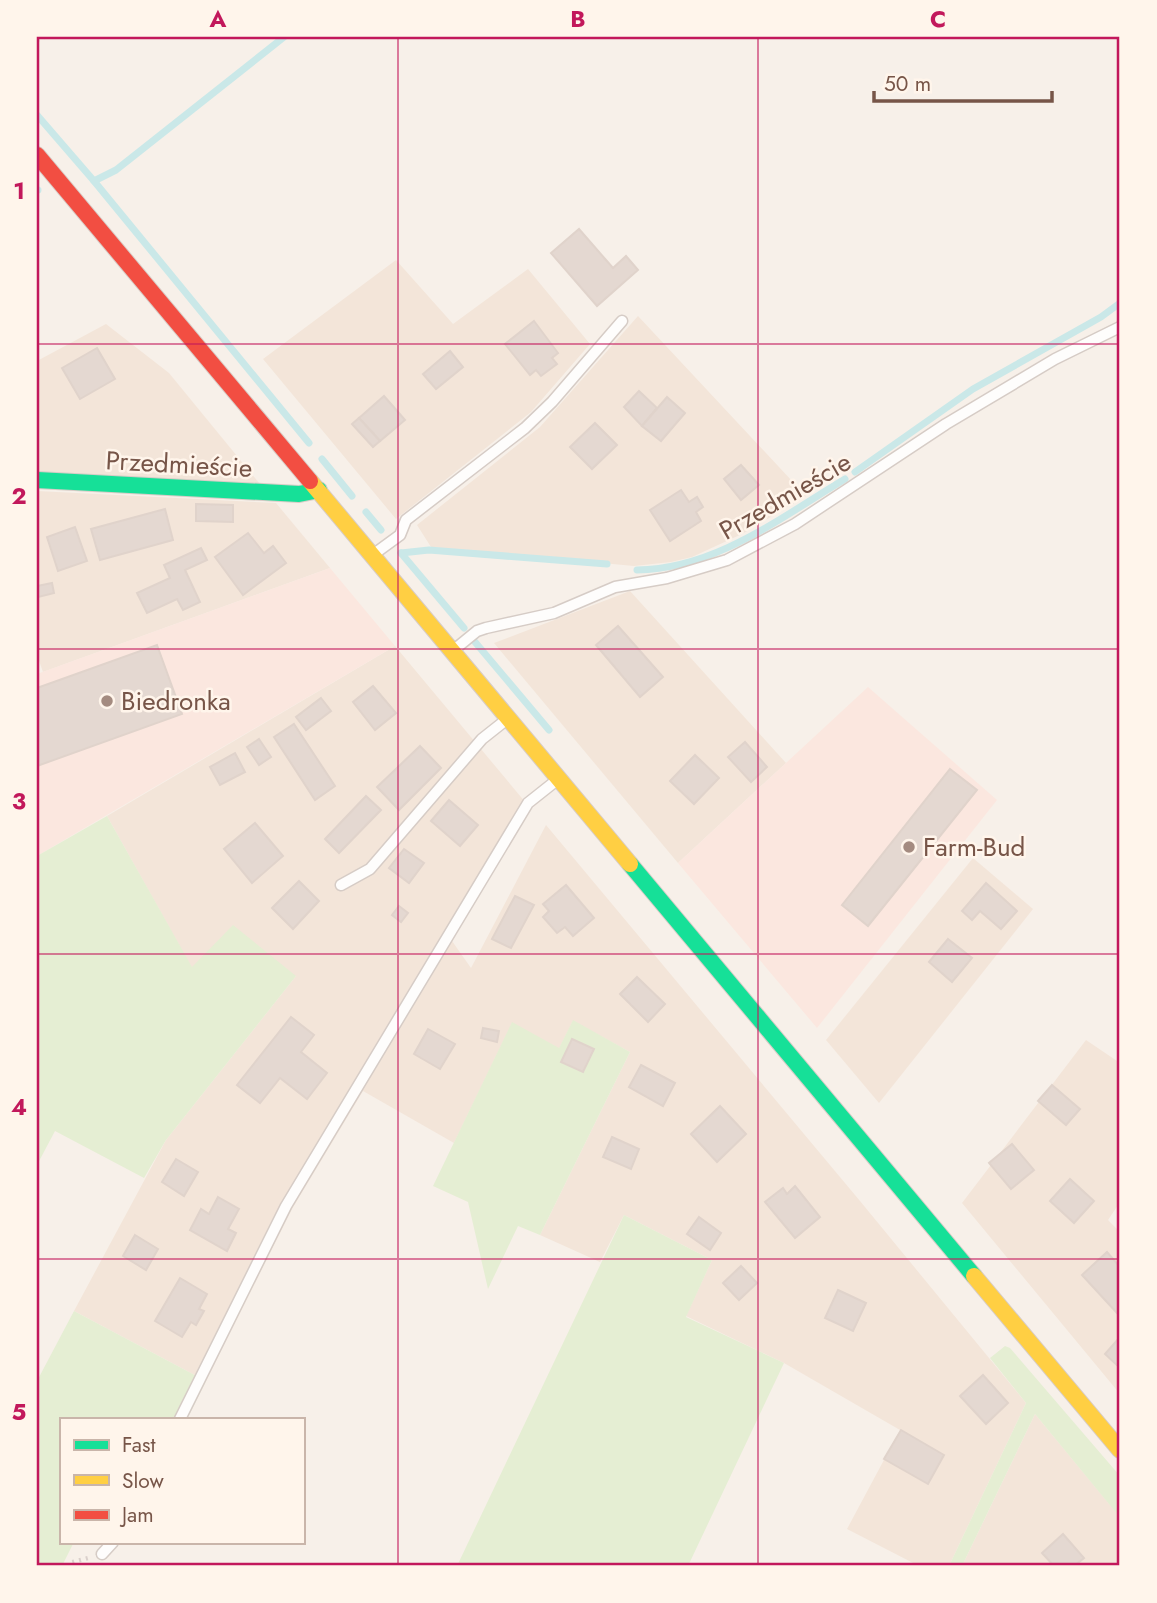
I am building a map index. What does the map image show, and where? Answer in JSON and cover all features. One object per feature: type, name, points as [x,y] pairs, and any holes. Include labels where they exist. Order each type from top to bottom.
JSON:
[{"type":"main road","points":[[37,155],[1120,1450]]},
{"type":"main road","name":"Przedmieście","points":[[37,480],[299,494],[319,490]]},
{"type":"lane","points":[[372,555],[400,535],[406,520],[525,428],[552,402],[622,321]]},
{"type":"lane","name":"Przedmieście","points":[[452,651],[477,631],[486,628],[554,613],[615,587],[667,578],[727,560],[795,524],[946,424],[1055,359],[1120,327]]},
{"type":"lane","points":[[341,885],[370,869],[482,740],[508,718]]},
{"type":"lane","points":[[180,1418],[286,1206],[358,1083],[528,803],[559,778]]},
{"type":"lane","points":[[102,1554],[111,1544]]},
{"type":"path","points":[[37,40],[44,37]]},
{"type":"shaded area","points":[[396,260],[453,324],[528,269],[590,344],[531,412],[396,519],[263,359]]},
{"type":"shaded area","points":[[638,316],[806,496],[742,534],[692,557],[671,562],[634,566],[431,547],[417,525],[540,427]]},
{"type":"shaded area","points":[[106,324],[169,373],[264,489],[37,477],[37,361]]},
{"type":"shaded area","points":[[37,491],[276,503],[330,568],[43,672],[37,655]]},
{"type":"shaded area","points":[[330,568],[395,646],[37,856],[37,674]]},
{"type":"shaded area","points":[[630,591],[786,763],[678,863],[494,643]]},
{"type":"shaded area","points":[[395,646],[531,809],[452,941],[471,968],[546,825],[1026,1403],[949,1566],[919,1566],[847,1529],[900,1430],[784,1363],[686,1316],[712,1260],[624,1215],[600,1262],[540,1235],[630,1052],[573,1021],[559,1049],[512,1023],[454,1143],[363,1091],[292,1209],[206,1381],[74,1311],[166,1140],[296,976],[192,968],[107,816]]},
{"type":"shaded area","points":[[868,687],[997,800],[817,1028],[678,863]]},
{"type":"shaded area","points":[[973,858],[1033,909],[879,1103],[826,1040]]},
{"type":"shaded area","points":[[1086,1040],[1120,1063],[1120,1202],[1108,1220],[1120,1232],[1120,1394],[962,1203]]},
{"type":"shaded area","points":[[1035,1414],[1120,1517],[1120,1566],[962,1566]]},
{"type":"green space","points":[[107,816],[192,967],[233,925],[296,976],[166,1140],[144,1178],[55,1131],[37,1165],[37,856]]},
{"type":"green space","points":[[573,1020],[630,1052],[540,1235],[518,1226],[488,1289],[468,1202],[433,1186],[512,1022],[559,1048]]},
{"type":"green space","points":[[624,1215],[712,1260],[686,1317],[784,1363],[688,1566],[457,1566]]},
{"type":"green space","points":[[74,1311],[206,1381],[188,1418],[60,1418],[60,1544],[73,1544],[62,1566],[37,1566],[37,1381]]},
{"type":"green space","points":[[1005,1346],[1010,1348],[1120,1476],[1120,1513],[1118,1515],[1035,1414],[962,1566],[949,1566],[1026,1403],[990,1358]]},
{"type":"building","points":[[579,229],[613,268],[626,256],[638,270],[597,306],[551,253]]},
{"type":"building","points":[[534,321],[558,353],[552,358],[557,364],[541,376],[536,370],[530,375],[505,344]]},
{"type":"building","points":[[97,348],[115,379],[80,399],[62,368]]},
{"type":"building","points":[[450,351],[463,367],[436,389],[423,374]]},
{"type":"building","points":[[639,391],[657,408],[642,426],[624,407]]},
{"type":"building","points":[[384,396],[405,420],[380,441],[359,418]]},
{"type":"building","points":[[667,397],[685,413],[661,441],[642,426]]},
{"type":"building","points":[[359,418],[380,441],[373,447],[352,424]]},
{"type":"building","points":[[595,423],[617,445],[592,469],[570,447]]},
{"type":"building","points":[[741,465],[759,485],[741,500],[724,479]]},
{"type":"building","points":[[681,490],[689,502],[697,497],[703,507],[696,512],[701,521],[670,541],[650,510]]},
{"type":"building","points":[[196,504],[233,505],[233,522],[196,521]]},
{"type":"building","points":[[165,509],[173,540],[100,560],[91,529]]},
{"type":"building","points":[[75,527],[87,561],[58,571],[47,537]]},
{"type":"building","points":[[248,533],[264,553],[273,546],[286,563],[243,595],[215,557]]},
{"type":"building","points":[[201,548],[207,560],[185,570],[200,602],[183,610],[177,599],[147,613],[137,593],[170,578],[164,565]]},
{"type":"building","points":[[52,583],[54,593],[38,597],[37,586]]},
{"type":"building","points":[[618,626],[663,677],[640,697],[596,645]]},
{"type":"building","name":"Biedronka","points":[[157,645],[182,714],[37,766],[37,688]]},
{"type":"building","points":[[373,686],[396,713],[375,730],[353,702]]},
{"type":"building","points":[[321,698],[331,711],[306,730],[296,717]]},
{"type":"building","points":[[294,724],[335,786],[315,800],[274,737]]},
{"type":"building","points":[[259,739],[271,757],[259,765],[247,747]]},
{"type":"building","points":[[745,742],[767,767],[751,782],[728,757]]},
{"type":"building","points":[[420,746],[441,768],[399,810],[377,787]]},
{"type":"building","points":[[235,753],[245,772],[220,785],[210,767]]},
{"type":"building","points":[[695,755],[719,778],[694,804],[670,781]]},
{"type":"building","name":"Farm-Bud","points":[[950,769],[977,790],[868,926],[842,905]]},
{"type":"building","points":[[366,796],[381,810],[339,853],[325,839]]},
{"type":"building","points":[[449,800],[478,825],[460,846],[431,821]]},
{"type":"building","points":[[255,823],[283,856],[252,883],[224,849]]},
{"type":"building","points":[[404,849],[424,863],[409,883],[389,868]]},
{"type":"building","points":[[299,881],[319,901],[293,929],[272,908]]},
{"type":"building","points":[[986,883],[1017,911],[1001,929],[980,911],[972,920],[962,911]]},
{"type":"building","points":[[566,885],[594,918],[573,936],[565,927],[557,933],[543,917],[549,911],[543,904]]},
{"type":"building","points":[[515,896],[534,905],[511,948],[492,939]]},
{"type":"building","points":[[399,906],[408,913],[401,922],[392,915]]},
{"type":"building","points":[[948,939],[972,958],[952,982],[929,962]]},
{"type":"building","points":[[637,977],[665,1004],[648,1022],[620,994]]},
{"type":"building","points":[[291,1017],[314,1035],[301,1052],[327,1073],[307,1099],[280,1078],[260,1103],[237,1085]]},
{"type":"building","points":[[483,1028],[499,1031],[497,1042],[481,1038]]},
{"type":"building","points":[[428,1029],[455,1044],[440,1069],[414,1054]]},
{"type":"building","points":[[572,1039],[594,1049],[583,1072],[561,1062]]},
{"type":"building","points":[[641,1065],[675,1083],[663,1106],[629,1087]]},
{"type":"building","points":[[1052,1085],[1080,1109],[1066,1125],[1038,1101]]},
{"type":"building","points":[[720,1106],[746,1134],[717,1162],[691,1134]]},
{"type":"building","points":[[612,1137],[639,1149],[631,1169],[603,1157]]},
{"type":"building","points":[[1012,1144],[1034,1170],[1011,1189],[989,1163]]},
{"type":"building","points":[[176,1159],[198,1172],[184,1196],[162,1182]]},
{"type":"building","points":[[1070,1179],[1094,1201],[1074,1223],[1050,1201]]},
{"type":"building","points":[[795,1186],[820,1217],[795,1238],[765,1202],[783,1188],[787,1194]]},
{"type":"building","points":[[218,1197],[239,1209],[228,1229],[236,1233],[227,1251],[190,1230],[201,1209],[209,1214]]},
{"type":"building","points":[[699,1217],[721,1233],[710,1250],[687,1234]]},
{"type":"building","points":[[135,1235],[158,1249],[146,1270],[123,1256]]},
{"type":"building","points":[[1107,1252],[1120,1267],[1120,1310],[1117,1313],[1082,1275]]},
{"type":"building","points":[[741,1266],[757,1283],[739,1300],[723,1283]]},
{"type":"building","points":[[180,1278],[207,1294],[199,1309],[204,1311],[196,1325],[191,1322],[182,1337],[155,1321]]},
{"type":"building","points":[[838,1290],[866,1303],[853,1331],[825,1318]]},
{"type":"building","points":[[1120,1337],[1120,1368],[1105,1354]]},
{"type":"building","points":[[983,1375],[1008,1403],[986,1424],[960,1396]]},
{"type":"building","points":[[901,1430],[944,1455],[928,1484],[884,1459]]},
{"type":"building","points":[[1063,1534],[1084,1558],[1074,1566],[1054,1566],[1042,1553]]},
{"type":"waterway","points":[[37,115],[94,181],[116,170],[284,37]]},
{"type":"waterway","points":[[94,181],[309,443]]},
{"type":"waterway","points":[[855,472],[973,389],[1101,317],[1120,303]]},
{"type":"waterway","points":[[322,459],[352,496]]},
{"type":"waterway","points":[[637,570],[693,561],[720,551],[771,525],[845,479]]},
{"type":"waterway","points":[[366,512],[381,530]]},
{"type":"waterway","points":[[401,553],[429,550],[607,564]]},
{"type":"waterway","points":[[401,553],[464,628]]},
{"type":"waterway","points":[[475,642],[549,730]]},
{"type":"traffic: fast","points":[[37,480],[299,494],[319,490]]},
{"type":"traffic: fast","points":[[630,864],[974,1276]]},
{"type":"traffic: slow","points":[[310,481],[630,864]]},
{"type":"traffic: slow","points":[[974,1276],[1120,1450]]},
{"type":"traffic: jam","points":[[37,155],[310,481]]},
{"type":"place","name":"Biedronka","points":[[107,701]]},
{"type":"place","name":"Farm-Bud","points":[[909,847]]}]
